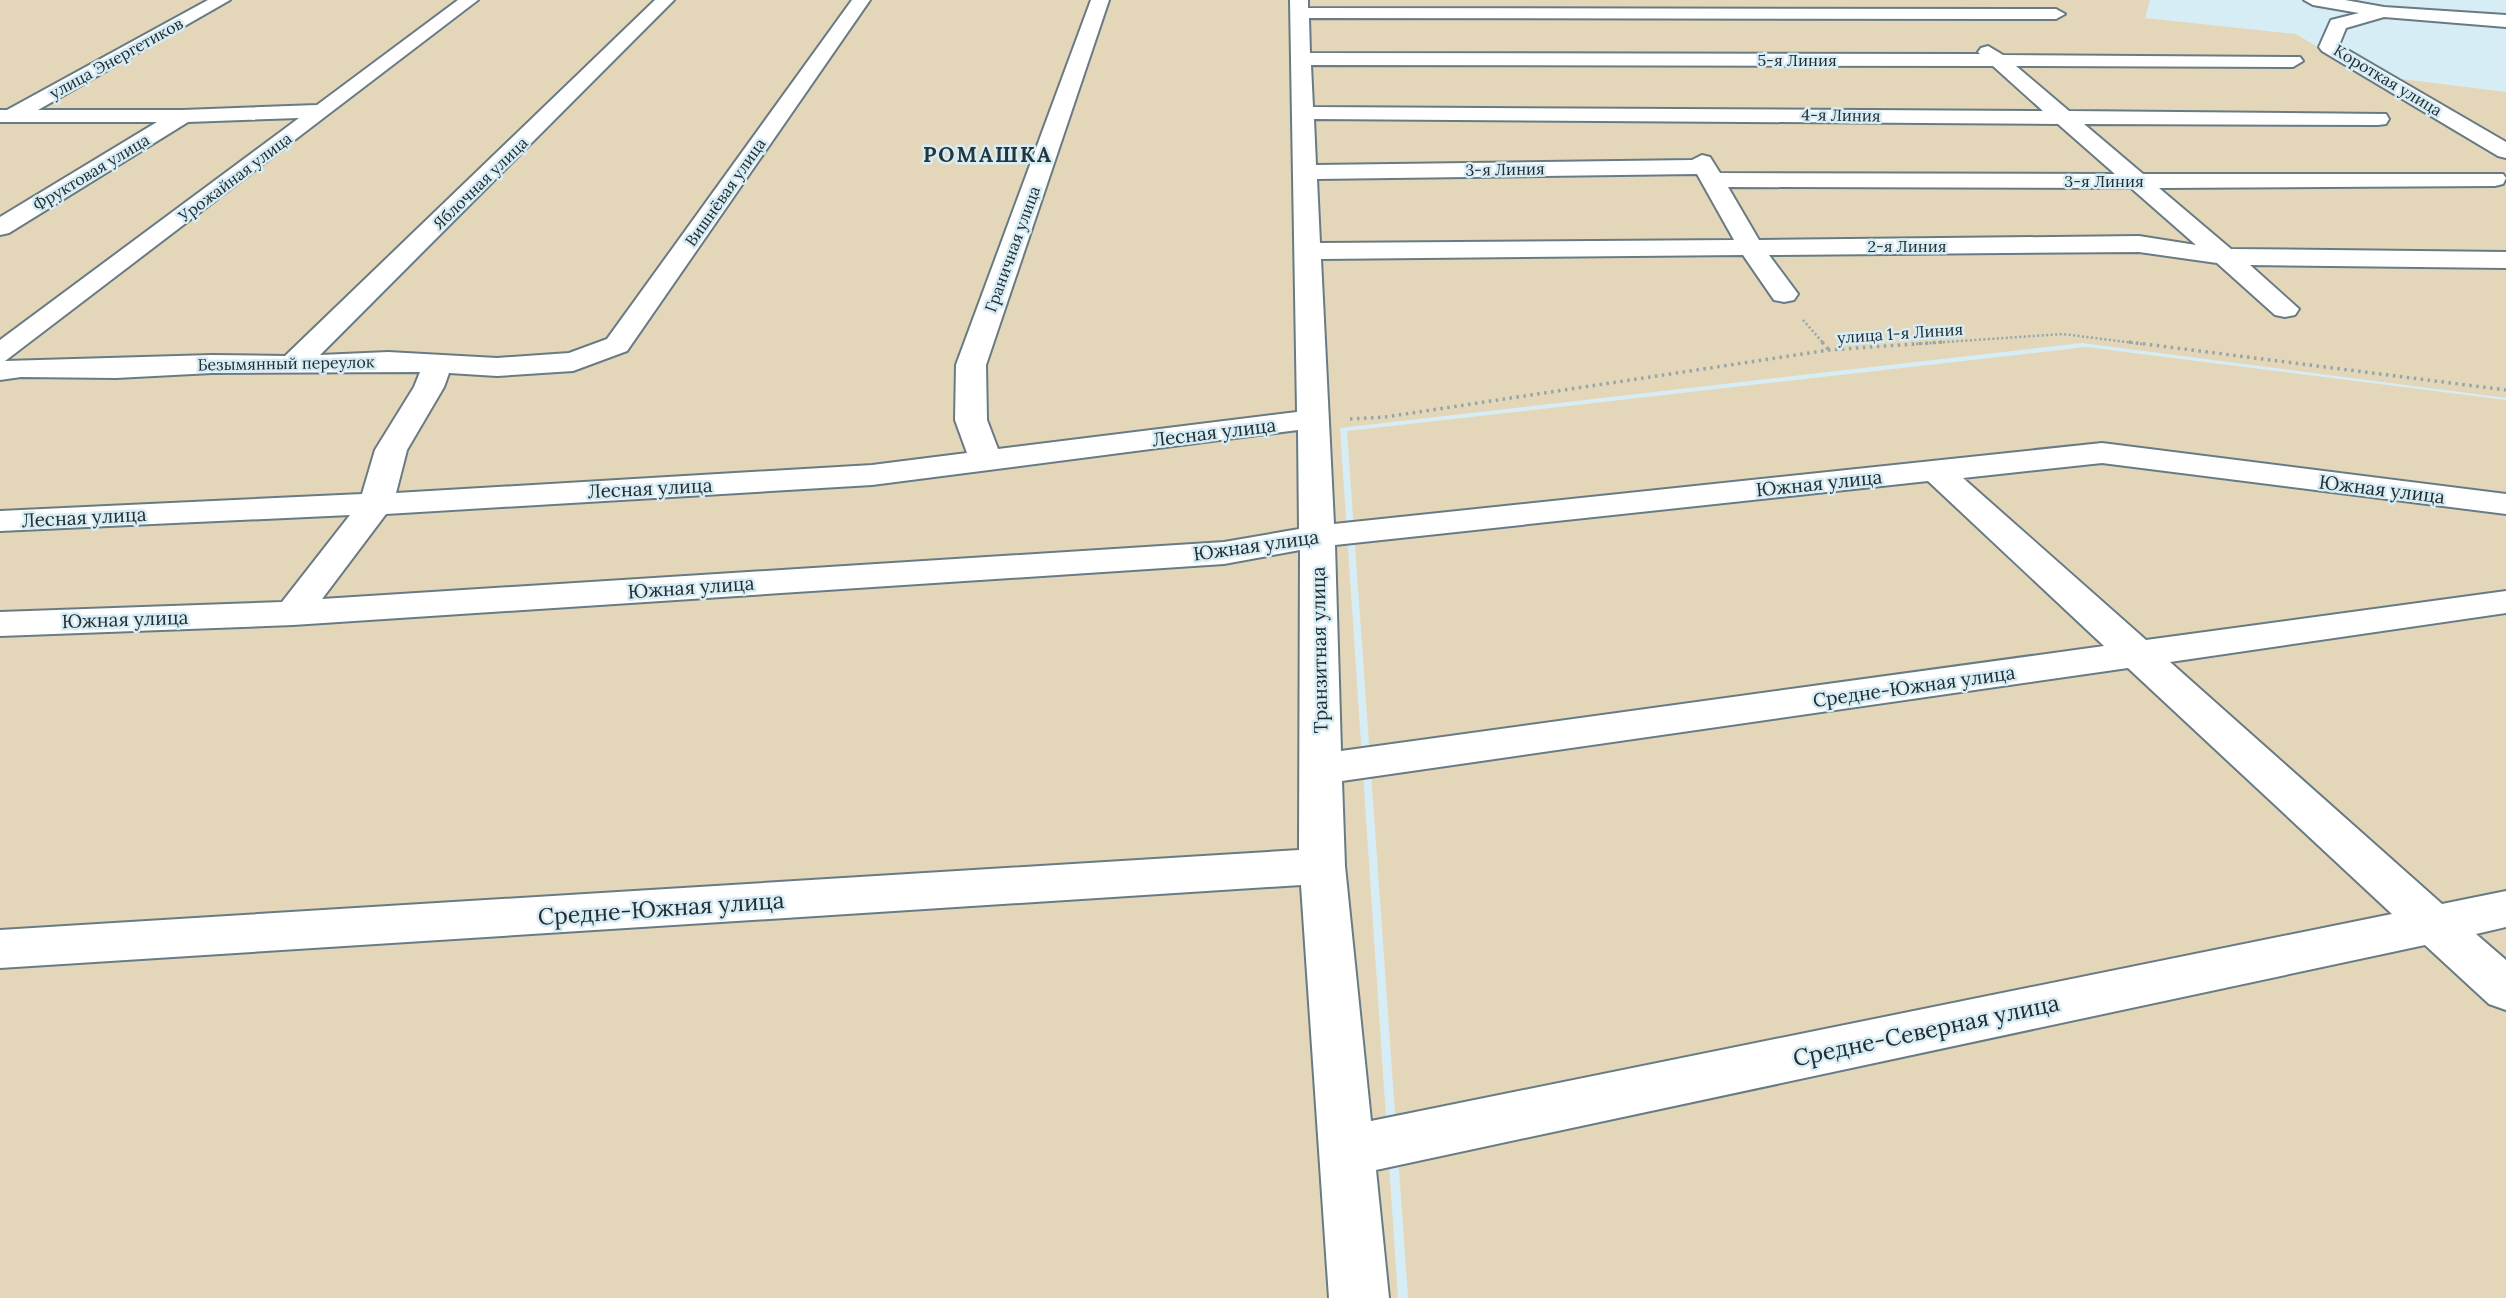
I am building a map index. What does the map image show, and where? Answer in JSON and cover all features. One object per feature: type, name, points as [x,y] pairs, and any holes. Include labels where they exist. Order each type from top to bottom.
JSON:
[{"type":"street","name":"улица Энергетиков","points":[[6,116],[221,0]]},
{"type":"street","points":[[341,97],[331,94],[461,0]]},
{"type":"street","name":"Урожайная улица","points":[[0,354],[469,0]]},
{"type":"street","name":"Яблочная улица","points":[[293,365],[665,0]]},
{"type":"street","name":"Вишнёвая улица","points":[[573,362],[617,345],[861,0]]},
{"type":"street","name":"Граничная улица","points":[[986,460],[971,420],[971,365],[1100,0]]},
{"type":"street","points":[[2314,0],[2385,12],[2506,21]]},
{"type":"street","points":[[1299,6],[1936,7],[2056,14]]},
{"type":"street","name":"Транзитная улица","points":[[1299,6],[1308,251],[1305,421],[1317,536],[1322,866],[1359,1298]]},
{"type":"street","points":[[1614,7],[1751,248],[1784,294]]},
{"type":"street","points":[[1936,7],[2285,309]]},
{"type":"street","name":"Короткая улица","points":[[2385,12],[2338,24],[2329,47],[2506,151]]},
{"type":"street","name":"5-я Линия","points":[[1301,60],[2293,61]]},
{"type":"street","points":[[6,116],[183,116],[321,111]]},
{"type":"street","name":"4-я Линия","points":[[1303,113],[2378,119]]},
{"type":"street","name":"Фруктовая улица","points":[[0,228],[183,116]]},
{"type":"street","name":"3-я Линия","points":[[1305,172],[1708,173],[2138,181],[2495,179]]},
{"type":"street","name":"2-я Линия","points":[[1308,251],[2138,244],[2225,257],[2506,260]]},
{"type":"street","name":"Безымянный переулок","points":[[0,371],[388,361],[497,367],[573,362]]},
{"type":"street","points":[[293,613],[376,504],[391,450],[429,387],[437,365]]},
{"type":"street","name":"Лесная улица","points":[[0,521],[376,504],[872,475],[1305,421]]},
{"type":"street","name":"Южная улица","points":[[0,624],[293,613],[1224,553],[1317,536],[2102,453],[2506,504]]},
{"type":"street","points":[[1935,471],[2506,990]]},
{"type":"street","name":"Средне-Южная улица","points":[[1321,769],[2506,602]]},
{"type":"street","name":"Средне-Южная улица","points":[[0,949],[1322,866]]},
{"type":"street","name":"Средне-Северная улица","points":[[1346,1152],[2506,909]]},
{"type":"path","points":[[1784,294],[1829,350]]},
{"type":"path","name":"улица 1-я Линия","points":[[1305,421],[1385,417],[1829,350],[2063,334],[2506,390]]},
{"type":"shaded area","points":[[0,0],[2150,0],[2145,18],[2296,34],[2506,159],[2506,398],[2082,343],[1340,428],[1398,1298],[0,1298]]},
{"type":"shaded area","points":[[2370,75],[2506,92],[2506,156]]},
{"type":"shaded area","points":[[2086,347],[2506,400],[2506,1298],[1408,1298],[1347,431]]},
{"type":"district","name":"РОМАШКА","points":[[988,154]]}]
